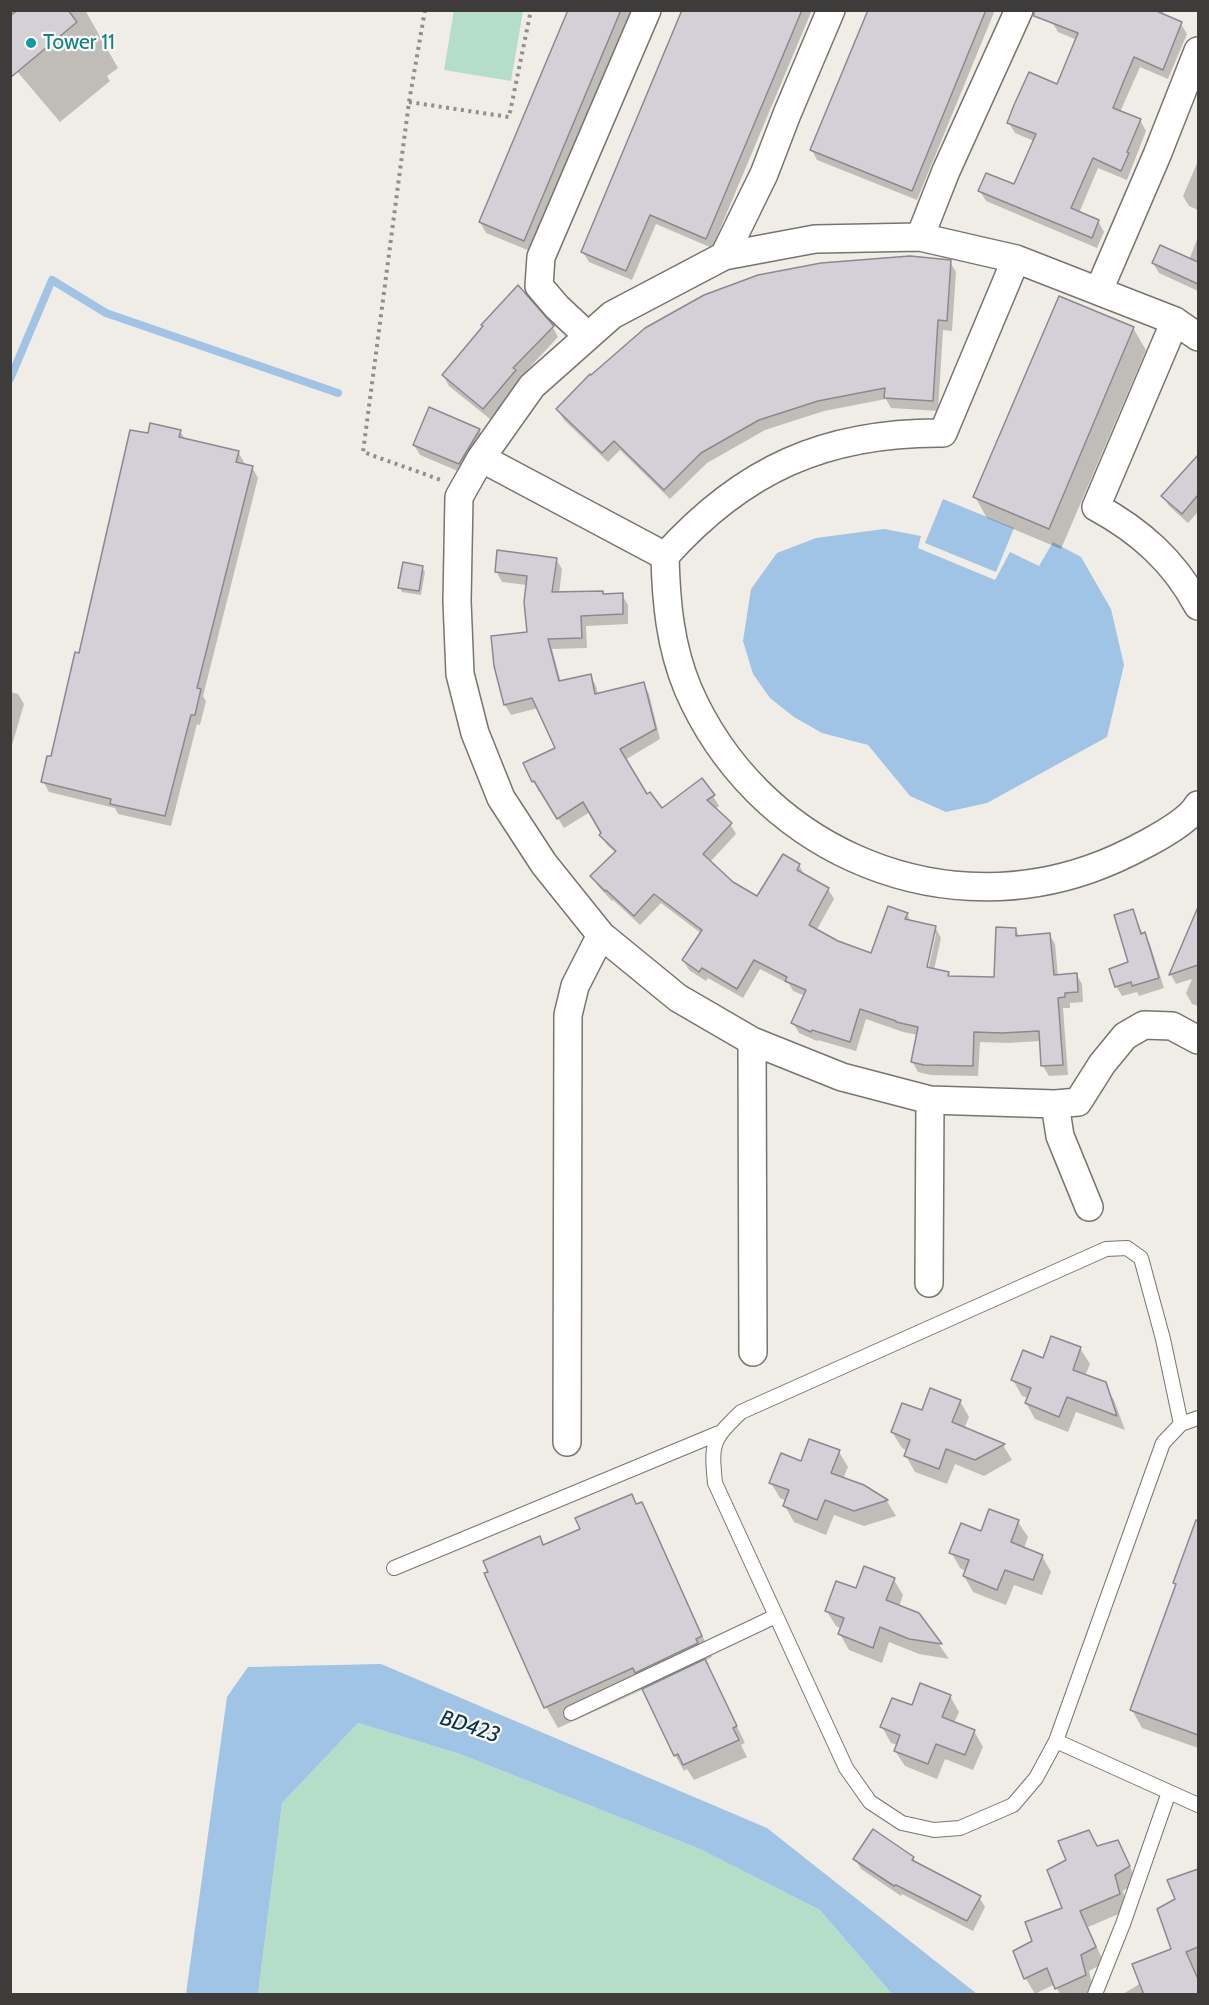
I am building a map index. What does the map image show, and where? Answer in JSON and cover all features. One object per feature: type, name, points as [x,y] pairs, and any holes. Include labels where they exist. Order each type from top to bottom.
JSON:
[{"type":"street","points":[[588,336],[538,286],[541,257],[647,10]]},
{"type":"street","points":[[724,256],[764,174],[831,10]]},
{"type":"street","points":[[920,237],[946,171],[1019,10]]},
{"type":"street","points":[[1099,290],[1157,155],[1198,51]]},
{"type":"street","points":[[1198,337],[1175,321],[1016,259],[920,237],[815,239],[724,256],[612,315],[532,386],[481,458],[459,497],[457,590],[460,674],[475,733],[501,798],[544,864],[601,935],[678,998],[752,1041],[842,1077],[930,1100],[1055,1104],[1078,1102],[1102,1064],[1125,1036],[1143,1025],[1172,1026],[1198,1040]]},
{"type":"street","points":[[1016,259],[943,433],[872,436],[836,444],[802,456],[741,487],[696,522],[665,556],[665,589],[669,623],[677,656],[688,688],[714,737],[740,774],[789,820],[846,855],[878,868],[921,880],[978,886],[1011,886],[1056,878],[1110,862],[1140,847],[1198,808]]},
{"type":"street","points":[[1175,321],[1096,507],[1122,520],[1166,558],[1183,580],[1198,606]]},
{"type":"street","points":[[481,458],[665,556]]},
{"type":"street","points":[[567,1442],[568,1015],[575,986],[601,935]]},
{"type":"street","points":[[752,1041],[753,1352]]},
{"type":"street","points":[[929,1283],[930,1100]]},
{"type":"street","points":[[1055,1104],[1060,1136],[1089,1207]]},
{"type":"lane","points":[[394,1568],[719,1433],[741,1412],[1106,1249],[1127,1248],[1141,1258],[1163,1339],[1181,1424]]},
{"type":"lane","points":[[719,1433],[712,1454],[715,1483],[846,1768],[870,1802],[902,1823],[934,1830],[960,1828],[1013,1805],[1036,1778],[1056,1741],[1163,1443],[1181,1424],[1198,1418]]},
{"type":"lane","points":[[571,1713],[776,1616]]},
{"type":"lane","points":[[1056,1741],[1198,1805]]},
{"type":"lane","points":[[1095,1995],[1123,1924],[1168,1791]]},
{"type":"path","points":[[425,10],[409,102],[363,452],[464,489]]},
{"type":"path","points":[[409,102],[509,117],[531,10]]},
{"type":"green space","points":[[454,10],[523,11],[511,81],[444,70]]},
{"type":"green space","points":[[358,1723],[460,1754],[700,1849],[820,1910],[892,1994],[258,1994],[282,1803]]},
{"type":"water","points":[[943,499],[1014,528],[996,572],[925,543]]},
{"type":"water","points":[[884,529],[921,536],[918,548],[995,580],[1010,552],[1039,566],[1053,542],[1081,557],[1111,609],[1124,665],[1107,737],[987,803],[946,812],[910,796],[868,745],[822,733],[794,717],[770,698],[753,674],[743,641],[751,589],[777,553],[816,538]]},
{"type":"water","name":"BD423","points":[[381,1664],[767,1828],[977,1994],[892,1994],[820,1910],[700,1849],[460,1754],[358,1723],[282,1803],[258,1994],[186,1994],[227,1697],[248,1667]]},
{"type":"building","name":"Tower 11","points":[[18,10],[68,10],[77,22],[10,78],[10,16]]},
{"type":"building","points":[[568,10],[621,10],[524,241],[479,222]]},
{"type":"building","points":[[682,10],[802,10],[706,239],[650,215],[626,271],[581,252]]},
{"type":"building","points":[[868,10],[986,10],[912,191],[810,150]]},
{"type":"building","points":[[1034,10],[1154,10],[1182,22],[1163,70],[1134,57],[1123,83],[1113,108],[1141,119],[1127,152],[1129,153],[1121,171],[1093,158],[1071,208],[1099,220],[1092,238],[978,191],[986,173],[1014,184],[1036,134],[1007,123],[1014,105],[1029,72],[1057,84],[1078,33],[1034,16]]},
{"type":"building","points":[[1160,245],[1198,262],[1198,284],[1152,263]]},
{"type":"building","points":[[910,256],[951,260],[947,321],[938,320],[933,401],[884,398],[885,388],[818,401],[759,420],[701,453],[664,490],[614,441],[602,453],[556,409],[590,374],[645,328],[704,295],[758,275],[821,263]]},
{"type":"building","points":[[518,285],[554,326],[513,368],[516,370],[483,409],[442,375],[483,326],[481,325]]},
{"type":"building","points":[[1059,296],[1134,327],[1049,529],[973,497]]},
{"type":"building","points":[[429,407],[480,429],[459,464],[413,445]]},
{"type":"building","points":[[150,423],[181,430],[179,437],[239,451],[236,462],[253,466],[197,688],[201,689],[195,715],[191,715],[165,816],[110,804],[111,799],[41,782],[47,756],[51,756],[75,652],[79,653],[130,430],[148,433]]},
{"type":"building","points":[[1198,455],[1198,495],[1182,514],[1161,496]]},
{"type":"building","points":[[497,550],[557,558],[552,592],[623,593],[623,614],[581,616],[582,638],[548,639],[559,681],[591,674],[595,694],[644,682],[656,729],[620,749],[647,794],[650,792],[662,808],[702,778],[715,795],[707,800],[732,823],[703,854],[733,882],[757,896],[783,854],[800,864],[797,870],[829,888],[809,925],[838,941],[871,953],[888,906],[908,913],[905,919],[936,926],[927,967],[949,972],[948,976],[994,977],[996,927],[1016,928],[1016,936],[1050,933],[1054,975],[1077,973],[1078,992],[1065,993],[1065,997],[1058,998],[1063,1065],[1041,1066],[1039,1031],[974,1032],[973,1066],[924,1065],[911,1062],[918,1027],[860,1009],[850,1042],[812,1030],[811,1032],[791,1023],[806,990],[785,981],[787,977],[754,960],[737,989],[702,968],[699,972],[682,960],[702,930],[654,894],[634,916],[605,891],[590,876],[616,851],[599,835],[601,833],[583,802],[557,819],[534,781],[532,782],[523,763],[555,748],[532,698],[504,705],[494,666],[491,636],[527,632],[524,602],[527,576],[495,572]]},
{"type":"building","points":[[403,562],[423,566],[419,591],[398,588]]},
{"type":"building","points":[[1198,907],[1198,965],[1169,975]]},
{"type":"building","points":[[1133,909],[1141,934],[1145,932],[1159,978],[1132,986],[1131,982],[1115,987],[1109,969],[1128,962],[1114,915]]},
{"type":"building","points":[[1051,1336],[1081,1347],[1073,1370],[1106,1382],[1117,1416],[1067,1397],[1059,1417],[1025,1403],[1031,1388],[1011,1380],[1023,1350],[1043,1358]]},
{"type":"building","points":[[930,1388],[961,1400],[952,1422],[1005,1444],[975,1460],[946,1449],[939,1469],[904,1456],[910,1440],[891,1432],[902,1403],[922,1410]]},
{"type":"building","points":[[809,1439],[840,1450],[831,1473],[864,1485],[888,1500],[854,1511],[825,1500],[817,1520],[783,1506],[789,1490],[769,1483],[781,1453],[801,1461]]},
{"type":"building","points":[[632,1494],[636,1504],[642,1502],[702,1636],[696,1639],[698,1643],[635,1673],[633,1668],[544,1708],[484,1573],[488,1572],[483,1561],[540,1536],[543,1545],[580,1529],[575,1518]]},
{"type":"building","points":[[989,1509],[1019,1520],[1011,1542],[1043,1555],[1033,1580],[1005,1570],[997,1590],[963,1576],[969,1560],[949,1553],[961,1523],[981,1531]]},
{"type":"building","points":[[1196,1520],[1198,1521],[1198,1735],[1130,1710],[1176,1584],[1173,1583]]},
{"type":"building","points":[[864,1566],[895,1578],[886,1600],[919,1613],[942,1644],[909,1639],[880,1627],[873,1648],[838,1634],[844,1618],[825,1611],[836,1581],[856,1588]]},
{"type":"building","points":[[705,1659],[737,1726],[733,1728],[739,1740],[683,1765],[678,1754],[674,1756],[642,1689]]},
{"type":"building","points":[[920,1683],[951,1695],[942,1717],[975,1730],[965,1755],[936,1744],[928,1764],[894,1751],[900,1735],[880,1727],[892,1698],[912,1705]]},
{"type":"building","points":[[873,1829],[914,1857],[912,1860],[981,1896],[967,1921],[894,1886],[853,1859]]},
{"type":"building","points":[[1089,1830],[1097,1846],[1118,1840],[1130,1866],[1115,1875],[1120,1894],[1080,1911],[1096,1947],[1081,1955],[1086,1975],[1055,1989],[1047,1968],[1024,1979],[1013,1951],[1032,1941],[1025,1922],[1062,1908],[1047,1870],[1066,1860],[1058,1841]]},
{"type":"building","points":[[1198,1869],[1198,1947],[1186,1952],[1198,1979],[1198,1995],[1144,1995],[1132,1964],[1171,1949],[1157,1909],[1175,1899],[1167,1880]]},
{"type":"waterway","points":[[10,379],[52,280],[106,313],[338,393]]},
{"type":"place","name":"Tower 11","points":[[31,43]]}]
